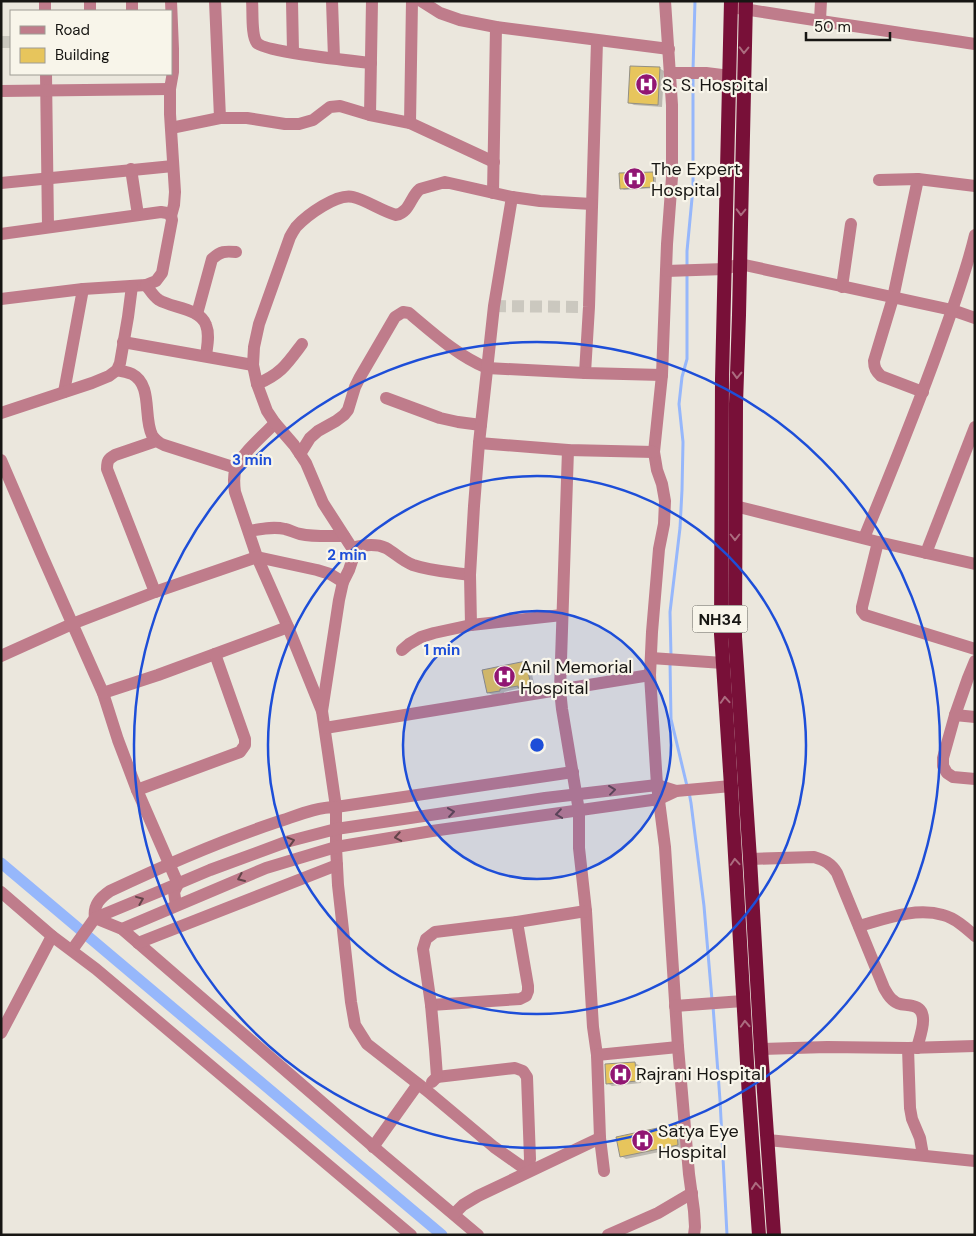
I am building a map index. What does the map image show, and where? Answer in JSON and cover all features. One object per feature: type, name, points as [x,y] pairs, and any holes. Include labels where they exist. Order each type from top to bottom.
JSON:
[{"type":"highway","name":"NH34","points":[[731,4],[722,371],[721,634],[749,1097],[760,1235]]},
{"type":"highway","name":"NH34","points":[[745,5],[736,404],[735,637],[774,1235]]},
{"type":"street","points":[[215,1],[220,118]]},
{"type":"street","points":[[252,1],[254,35],[257,43],[264,47],[371,63]]},
{"type":"street","points":[[292,1],[293,52]]},
{"type":"street","points":[[332,1],[334,58]]},
{"type":"street","points":[[370,115],[372,1]]},
{"type":"street","points":[[410,123],[412,1]]},
{"type":"street","points":[[421,1],[440,13],[460,20],[496,27],[669,49]]},
{"type":"street","points":[[665,1],[672,105],[672,177],[662,375],[654,452],[665,501],[664,524],[659,549],[650,675],[657,785],[665,847],[678,1047],[689,1174],[696,1227],[694,1235]]},
{"type":"street","points":[[820,20],[821,1]]},
{"type":"street","points":[[731,4],[745,5],[777,15],[975,44]]},
{"type":"street","points":[[493,193],[496,27]]},
{"type":"street","points":[[585,373],[598,41]]},
{"type":"street","points":[[1,299],[83,289],[146,285],[156,281],[162,272],[174,204],[170,89],[173,72],[172,49]]},
{"type":"street","points":[[670,73],[706,73],[730,76]]},
{"type":"street","points":[[46,75],[48,227]]},
{"type":"street","points":[[1,91],[170,89]]},
{"type":"street","points":[[171,128],[220,118],[247,118],[299,124],[313,120],[330,107],[340,106],[370,115],[410,123],[494,162]]},
{"type":"street","points":[[1,183],[173,166]]},
{"type":"street","points":[[131,169],[138,215]]},
{"type":"street","points":[[879,180],[918,180],[975,186]]},
{"type":"street","points":[[918,180],[893,298],[874,361],[874,367],[881,376],[923,392]]},
{"type":"street","points":[[322,710],[339,600],[343,582],[353,558],[352,548],[323,503],[306,463],[267,411],[257,384],[253,365],[254,347],[259,324],[295,228],[304,219],[337,198],[345,196],[354,197],[396,215],[401,214],[406,210],[420,189],[445,182],[512,197],[540,201],[592,204]]},
{"type":"street","points":[[471,625],[470,575],[479,443],[494,306],[512,197]]},
{"type":"street","points":[[1,234],[161,212],[171,216]]},
{"type":"street","points":[[842,287],[851,224]]},
{"type":"street","points":[[864,538],[923,392],[965,274],[975,235]]},
{"type":"street","points":[[197,314],[212,259],[218,253],[236,252]]},
{"type":"street","points":[[666,271],[725,269],[740,264],[952,310],[975,318]]},
{"type":"street","points":[[146,285],[159,300],[197,314],[204,320],[208,334],[206,356]]},
{"type":"street","points":[[1,413],[109,376],[117,370],[124,342],[132,286]]},
{"type":"street","points":[[64,392],[83,289]]},
{"type":"street","points":[[300,454],[310,438],[318,430],[336,421],[348,410],[360,377],[395,317],[403,312],[409,313],[454,350],[487,368],[662,375]]},
{"type":"street","points":[[124,342],[253,365]]},
{"type":"street","points":[[257,384],[284,367],[302,344]]},
{"type":"street","points":[[117,370],[130,373],[138,378],[143,386],[152,435],[156,441],[164,446],[236,468]]},
{"type":"street","points":[[386,398],[440,418],[481,425]]},
{"type":"street","points":[[275,423],[244,456],[236,468],[235,492],[257,558],[322,710],[336,807],[337,866],[355,1025],[367,1044],[494,1147],[528,1171]]},
{"type":"street","points":[[926,553],[975,427]]},
{"type":"street","points":[[155,592],[107,463],[109,458],[115,455],[156,441]]},
{"type":"street","points":[[479,443],[568,450],[654,452]]},
{"type":"street","points":[[568,450],[560,690],[579,811],[579,848],[586,911],[593,1027],[597,1055],[600,1138],[604,1171]]},
{"type":"street","points":[[1,460],[6,483],[102,693],[137,790],[178,884],[174,892],[176,906]]},
{"type":"street","points":[[735,506],[975,564]]},
{"type":"street","points":[[249,532],[264,528],[278,528],[298,534],[314,536],[344,536]]},
{"type":"street","points":[[878,542],[862,611],[866,614],[975,649]]},
{"type":"street","points":[[352,548],[363,545],[375,545],[386,548],[410,564],[470,575]]},
{"type":"street","points":[[1,656],[72,624],[155,592],[257,558],[317,570],[330,574],[343,582]]},
{"type":"street","points":[[402,650],[421,637],[434,633],[471,625],[562,615]]},
{"type":"street","points":[[102,693],[158,675],[288,627]]},
{"type":"street","points":[[137,790],[240,752],[245,745],[245,739],[215,654]]},
{"type":"street","points":[[651,658],[723,663]]},
{"type":"street","points":[[975,661],[955,715],[943,758],[943,766],[947,773],[953,777],[975,779]]},
{"type":"street","points":[[325,728],[650,675]]},
{"type":"street","points":[[955,715],[975,717]]},
{"type":"street","points":[[93,921],[96,904],[110,891],[169,863],[281,820],[328,807],[573,772]]},
{"type":"street","points":[[74,947],[93,921],[210,870],[286,842],[336,829],[577,794],[657,785],[676,791]]},
{"type":"street","points":[[122,929],[266,868],[336,847],[432,831],[659,799],[676,791],[731,786]]},
{"type":"street","points":[[750,859],[814,857],[824,860],[832,866],[837,873],[884,988],[895,1003],[914,1006],[921,1010],[924,1017],[923,1027],[913,1048],[910,1108],[912,1119],[920,1138],[923,1155]]},
{"type":"street","points":[[138,943],[337,866]]},
{"type":"street","points":[[2,894],[52,936],[74,947],[103,975],[411,1235]]},
{"type":"street","points":[[437,1077],[431,1005],[423,950],[426,939],[435,932],[586,911]]},
{"type":"street","points":[[859,926],[898,915],[922,912],[943,915],[975,936]]},
{"type":"street","points":[[93,921],[122,929],[478,1235]]},
{"type":"street","points":[[431,1005],[520,999],[526,996],[528,986],[517,922]]},
{"type":"street","points":[[3,1026],[52,936]]},
{"type":"street","points":[[675,1006],[743,1001]]},
{"type":"street","points":[[761,1049],[975,1046]]},
{"type":"street","points":[[597,1055],[678,1047]]},
{"type":"street","points":[[373,1146],[422,1087],[437,1077],[515,1068],[523,1070],[527,1077],[530,1160],[528,1171]]},
{"type":"street","points":[[454,1214],[463,1205],[478,1196],[600,1138]]},
{"type":"street","points":[[768,1140],[975,1161]]},
{"type":"street","points":[[608,1235],[658,1213],[692,1193]]},
{"type":"building","points":[[630,66],[660,67],[658,105],[628,103]]},
{"type":"building","points":[[653,172],[654,187],[620,189],[619,173]]},
{"type":"building","points":[[526,661],[531,686],[518,688],[518,686],[487,693],[482,670]]},
{"type":"building","points":[[635,1062],[637,1081],[606,1084],[605,1064]]},
{"type":"building","points":[[676,1124],[678,1145],[620,1157],[616,1137]]},
{"type":"waterway","points":[[693,70],[695,1]]},
{"type":"waterway","points":[[687,267],[693,188],[693,77]]},
{"type":"waterway","points":[[671,656],[670,612],[680,528],[682,490],[683,442],[679,404],[682,377],[687,359],[687,274]]},
{"type":"waterway","points":[[670,662],[671,719],[687,786]]},
{"type":"waterway","points":[[689,792],[704,906],[712,1000]]},
{"type":"waterway","points":[[1,863],[442,1235]]},
{"type":"waterway","points":[[713,1006],[727,1235]]},
{"type":"tunnel","points":[[1,42],[10,42]]},
{"type":"tunnel","points":[[494,306],[589,307]]},
{"type":"place","name":"S. S. Hospital","points":[[646,85]]},
{"type":"place","name":"The Expert Hospital","points":[[635,179]]},
{"type":"place","name":"Anil Memorial Hospital","points":[[504,677]]},
{"type":"place","name":"Rajrani Hospital","points":[[620,1074]]},
{"type":"place","name":"Satya Eye Hospital","points":[[642,1141]]}]
